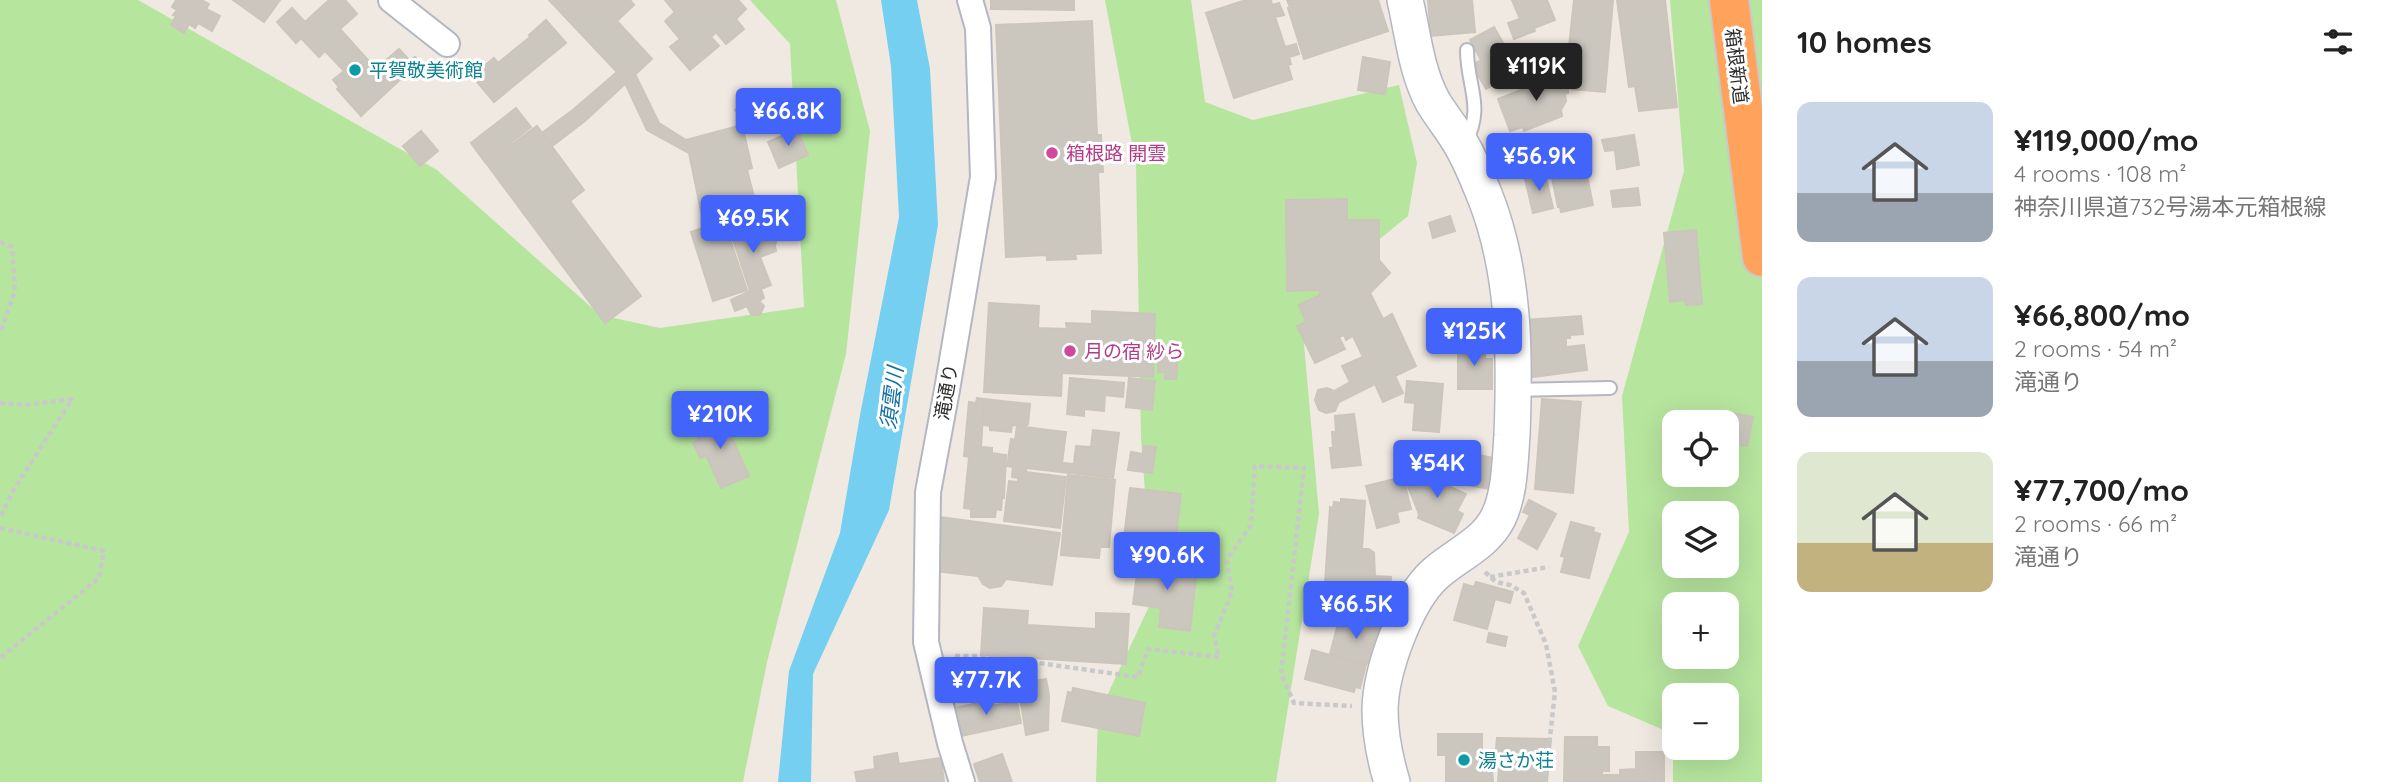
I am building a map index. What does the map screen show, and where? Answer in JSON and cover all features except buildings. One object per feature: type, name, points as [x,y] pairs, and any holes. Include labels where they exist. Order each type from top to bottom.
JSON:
[{"type":"highway","name":"箱根新道","points":[[1729,0],[1762,257]]},
{"type":"main road","points":[[1392,782],[1384,751],[1380,708],[1393,649],[1407,613],[1435,574],[1478,564],[1504,500],[1512,436],[1510,309],[1505,268],[1494,221],[1463,147],[1433,102],[1405,0]]},
{"type":"street","points":[[391,0],[447,44]]},
{"type":"street","name":"滝通り","points":[[962,782],[926,642],[928,492],[983,177],[978,28],[970,0]]},
{"type":"lane","points":[[1463,147],[1472,129],[1476,102],[1467,66],[1468,50]]},
{"type":"lane","points":[[1512,390],[1610,388]]},
{"type":"path","points":[[0,242],[12,247],[15,290],[0,334]]},
{"type":"path","points":[[0,402],[26,405],[72,399],[19,481],[0,518]]},
{"type":"path","points":[[930,657],[989,656],[1138,677],[1148,649],[1219,657],[1214,636],[1232,592],[1227,560],[1251,526],[1255,466],[1304,468],[1281,674],[1294,703],[1380,708]]},
{"type":"path","points":[[0,528],[104,551],[99,578],[0,659]]},
{"type":"path","points":[[1478,564],[1549,567]]},
{"type":"path","points":[[1478,564],[1496,582],[1510,585],[1524,593],[1546,644],[1555,692],[1545,782]]},
{"type":"green space","points":[[0,0],[138,0],[437,170],[600,315],[660,328],[804,307],[790,44],[750,0],[836,0],[870,131],[846,354],[767,662],[743,782],[0,782]]},
{"type":"green space","points":[[1105,0],[1191,0],[1205,102],[1253,120],[1399,85],[1417,163],[1408,216],[1333,277],[1304,344],[1319,514],[1276,782],[1096,782],[1098,715],[1153,598],[1141,438],[1136,165]]},
{"type":"green space","points":[[1670,0],[1762,0],[1762,782],[1673,782],[1673,760],[1739,760],[1739,683],[1662,683],[1662,729],[1608,706],[1578,646],[1629,532],[1622,396],[1684,171]]},
{"type":"water","name":"須雲川","points":[[881,0],[917,0],[930,69],[938,225],[889,510],[813,674],[811,782],[778,782],[789,671],[840,533],[899,217],[891,66]]},
{"type":"place","name":"平賀敬美術館","points":[[355,70]]},
{"type":"place","name":"箱根路 開雲","points":[[1052,153]]},
{"type":"place","name":"月の宿 紗ら","points":[[1070,351]]},
{"type":"place","name":"湯さか荘","points":[[1464,760]]}]
